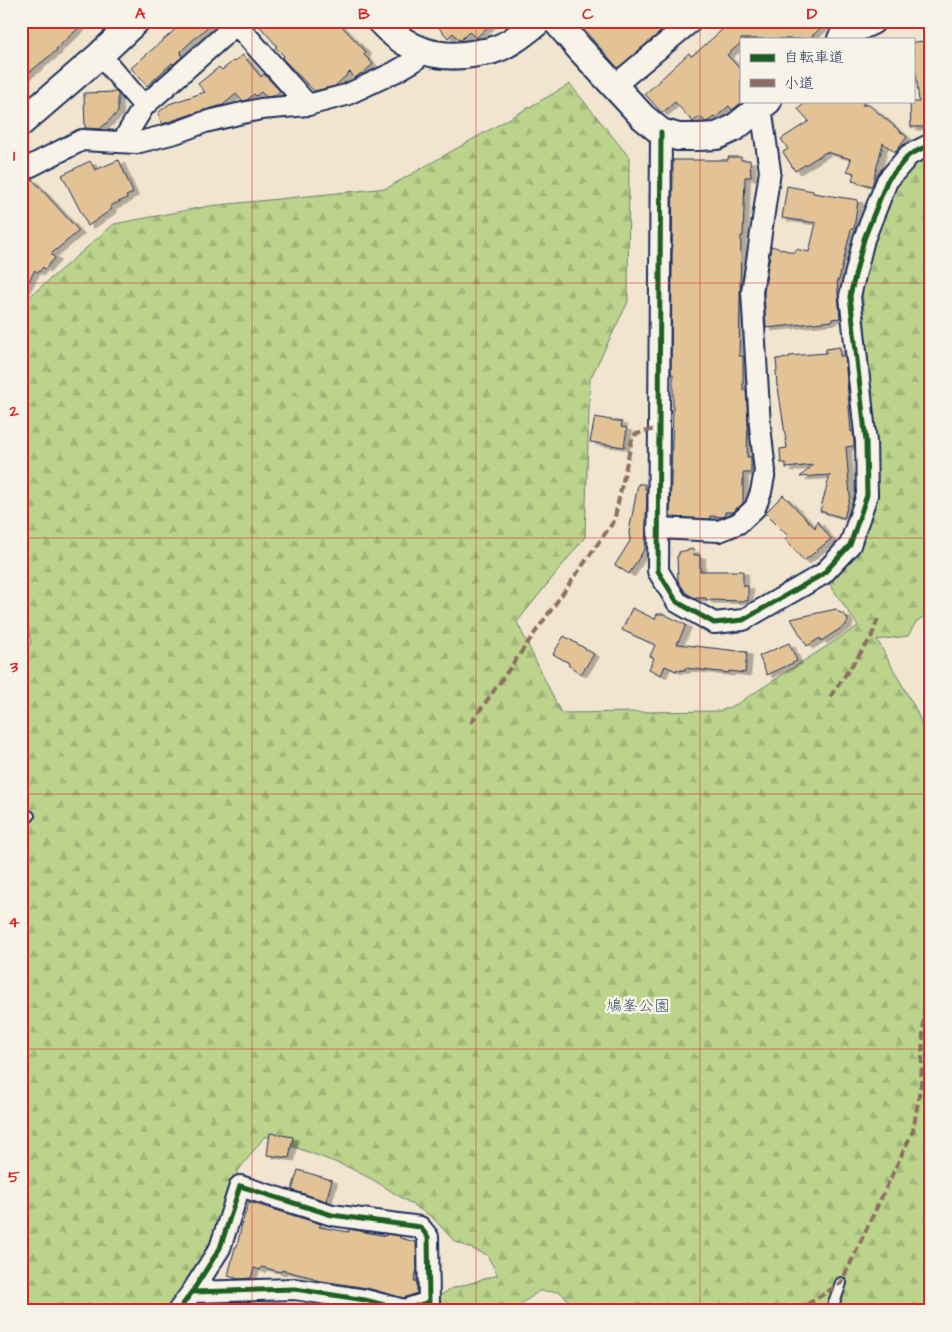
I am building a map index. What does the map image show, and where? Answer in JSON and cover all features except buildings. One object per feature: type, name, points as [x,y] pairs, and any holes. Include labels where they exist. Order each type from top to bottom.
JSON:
[{"type":"street","points":[[21,123],[100,55],[136,21]]},
{"type":"street","points":[[385,23],[399,40],[425,52],[448,56],[470,55],[494,50],[512,41],[539,21]]},
{"type":"street","points":[[556,21],[643,117],[661,132],[678,137],[718,136],[734,128],[764,104]]},
{"type":"street","points":[[614,86],[692,21]]},
{"type":"street","points":[[842,38],[853,30],[872,21]]},
{"type":"street","points":[[122,142],[144,106],[238,23],[308,105]]},
{"type":"street","points":[[21,170],[82,140],[136,143],[238,114],[261,109],[308,105],[346,95],[407,65],[425,52]]},
{"type":"street","points":[[100,55],[144,106]]},
{"type":"street","points":[[658,528],[719,531],[739,523],[755,508],[761,492],[765,471],[760,426],[752,292],[770,171],[764,104]]},
{"type":"street","points":[[661,132],[658,571],[677,602],[714,623],[743,620],[773,604],[823,574],[850,545],[867,495],[866,442],[850,296],[864,239],[886,181],[909,155],[931,144]]},
{"type":"street","points":[[178,1311],[220,1248],[240,1186],[332,1215],[420,1227],[428,1237],[429,1302],[404,1310],[365,1300],[295,1289],[192,1292]]},
{"type":"lane","points":[[831,1311],[841,1283]]},
{"type":"green space","name":"鳩峯公園","points":[[570,84],[629,157],[628,302],[590,379],[585,537],[517,622],[561,713],[720,711],[737,704],[858,626],[826,579],[855,552],[868,528],[878,494],[862,287],[870,243],[901,175],[918,160],[931,154],[931,611],[916,622],[908,636],[877,640],[915,708],[931,745],[931,1311],[579,1311],[560,1292],[539,1291],[512,1311],[419,1311],[450,1289],[498,1275],[487,1255],[454,1241],[432,1217],[375,1181],[348,1167],[265,1136],[238,1171],[221,1223],[183,1290],[194,1298],[366,1308],[373,1311],[21,1311],[21,650],[31,643],[21,588],[21,304],[114,224],[209,206],[387,188]]},
{"type":"marked path","points":[[471,723],[614,521],[633,435],[658,428]]},
{"type":"marked path","points":[[830,697],[871,638],[879,616]]},
{"type":"marked path","points":[[797,1311],[841,1283],[913,1131],[921,1084],[925,987],[931,947]]},
{"type":"cycle path","points":[[661,132],[658,571],[677,602],[714,623],[743,620],[823,574],[850,545],[867,495],[866,442],[850,296],[864,239],[887,181],[909,155],[931,144]]},
{"type":"cycle path","points":[[178,1311],[192,1292],[295,1289],[365,1300],[404,1310],[429,1302],[428,1237],[420,1227],[332,1215],[240,1186],[220,1248],[192,1292]]}]
